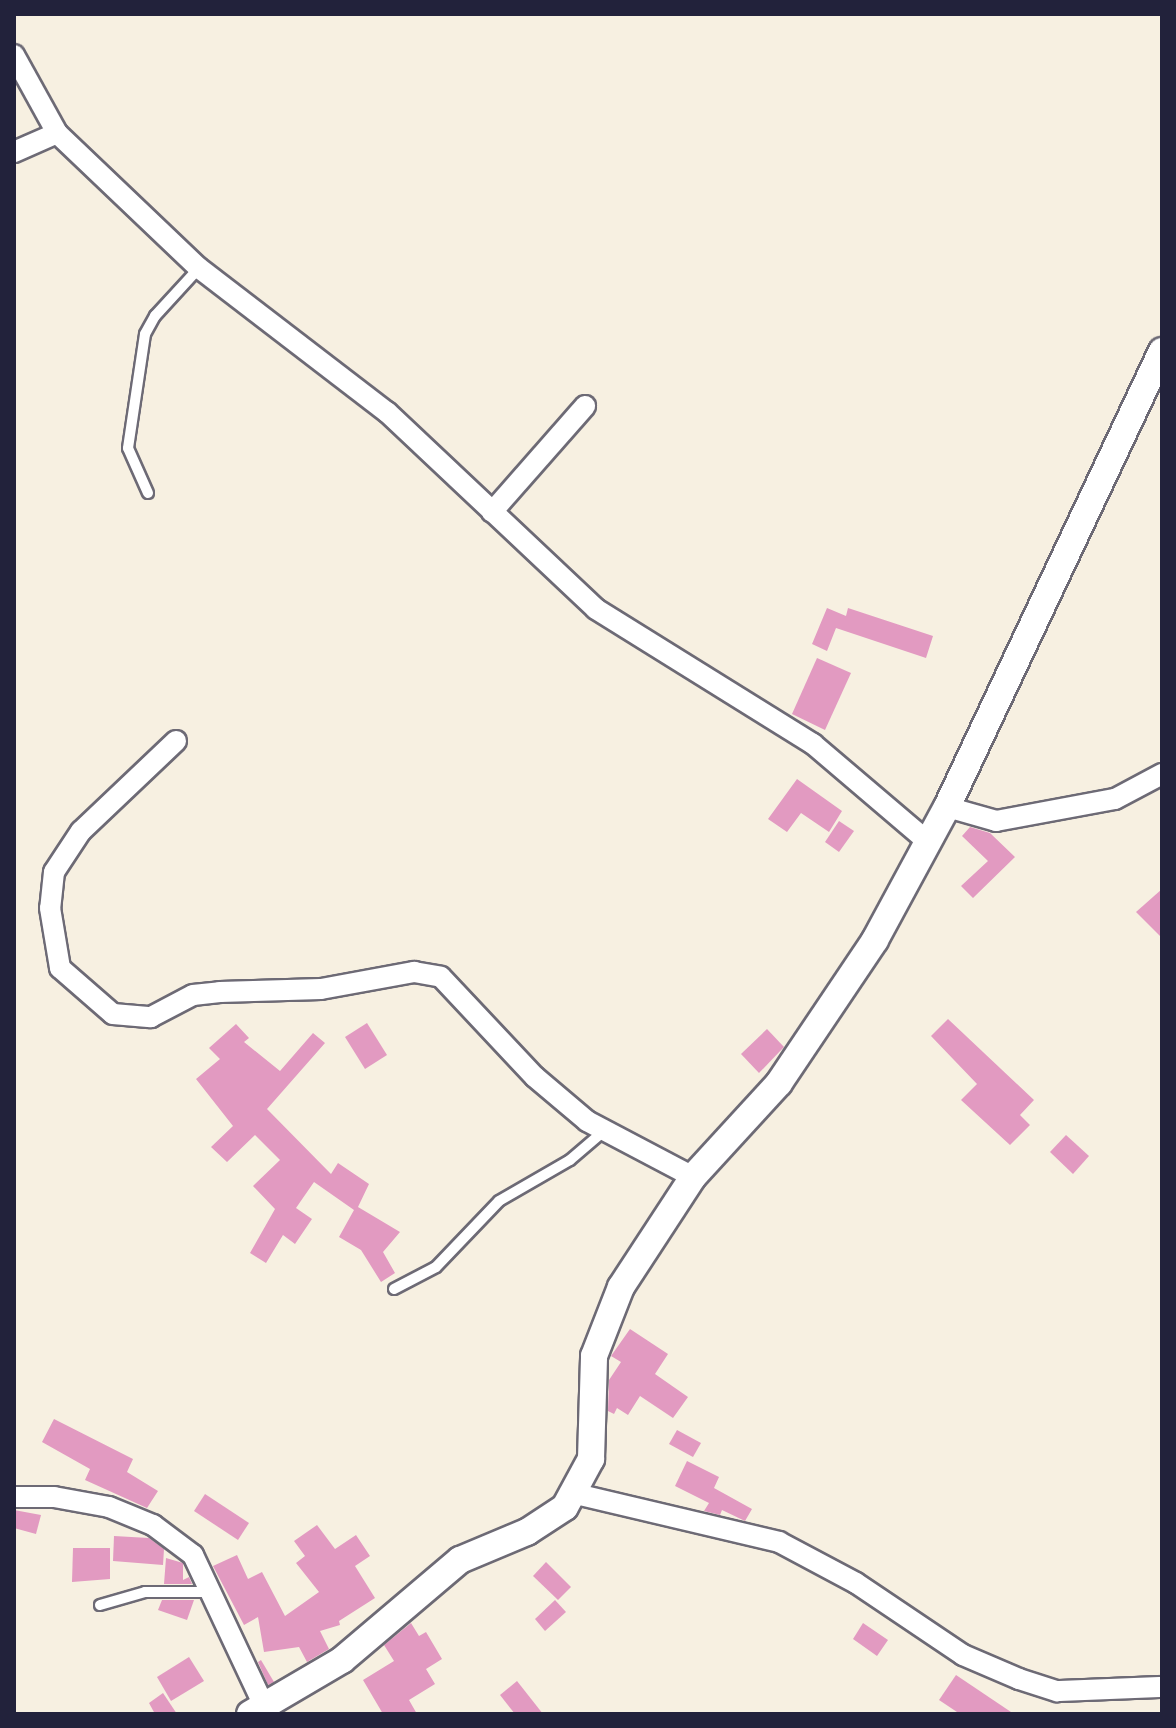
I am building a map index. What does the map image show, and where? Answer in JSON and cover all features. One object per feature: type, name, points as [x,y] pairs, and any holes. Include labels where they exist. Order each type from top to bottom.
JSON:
[{"type":"street","points":[[14,55],[57,133],[199,268],[387,412],[596,609],[813,744],[928,842]]},
{"type":"street","points":[[14,152],[57,133]]},
{"type":"street","points":[[14,1497],[54,1497],[109,1507],[153,1525],[193,1555],[257,1710],[342,1660],[460,1560],[527,1532],[565,1507],[591,1459],[594,1356],[621,1287],[693,1177],[779,1083],[875,940],[947,807],[1162,351]]},
{"type":"street","points":[[492,512],[585,406]]},
{"type":"street","points":[[176,741],[81,831],[54,872],[50,908],[60,968],[113,1014],[132,1020],[151,1017],[193,995],[321,989],[414,972],[441,977],[535,1077],[604,1131],[693,1177]]},
{"type":"street","points":[[947,807],[996,821],[1115,799],[1162,774]]},
{"type":"street","points":[[572,1493],[779,1542],[856,1583],[963,1655],[1019,1679],[1057,1691],[1162,1687]]},
{"type":"lane","points":[[148,493],[128,448],[145,334],[155,316],[199,268]]},
{"type":"lane","points":[[394,1289],[436,1267],[499,1201],[570,1160],[604,1131]]},
{"type":"lane","points":[[100,1605],[145,1592],[210,1592]]},
{"type":"building","points":[[827,608],[846,616],[848,608],[933,636],[926,658],[836,628],[827,651],[812,644]]},
{"type":"building","points":[[817,658],[851,673],[825,730],[792,714]]},
{"type":"building","points":[[797,779],[842,811],[829,832],[801,813],[787,832],[768,819]]},
{"type":"building","points":[[839,821],[854,831],[839,852],[825,842]]},
{"type":"building","points":[[970,827],[990,833],[1015,857],[973,898],[961,886],[988,861],[962,836]]},
{"type":"building","points":[[1162,889],[1162,938],[1136,912]]},
{"type":"building","points":[[948,1019],[1034,1100],[1020,1115],[1030,1125],[1010,1145],[961,1100],[977,1084],[931,1036]]},
{"type":"building","points":[[367,1023],[387,1055],[365,1069],[345,1037]]},
{"type":"building","points":[[236,1024],[249,1038],[244,1042],[280,1071],[313,1033],[325,1043],[267,1109],[331,1174],[338,1163],[369,1184],[358,1207],[400,1232],[383,1252],[395,1273],[381,1282],[361,1250],[339,1237],[354,1210],[314,1182],[296,1208],[312,1219],[295,1244],[283,1235],[266,1263],[250,1253],[275,1209],[253,1186],[280,1160],[255,1135],[227,1162],[211,1147],[233,1126],[196,1079],[220,1059],[209,1048]]},
{"type":"building","points":[[767,1029],[784,1047],[759,1073],[741,1054]]},
{"type":"building","points":[[1066,1135],[1089,1156],[1073,1174],[1050,1152]]},
{"type":"building","points":[[630,1329],[668,1354],[655,1374],[688,1397],[673,1418],[640,1396],[628,1415],[617,1408],[614,1414],[608,1411],[609,1380],[621,1362],[611,1356]]},
{"type":"building","points":[[54,1419],[133,1459],[127,1472],[158,1491],[147,1508],[85,1480],[90,1469],[42,1442]]},
{"type":"building","points":[[677,1430],[701,1443],[693,1457],[669,1444]]},
{"type":"building","points":[[687,1461],[719,1477],[714,1488],[752,1509],[745,1521],[722,1510],[720,1515],[704,1511],[709,1503],[675,1486]]},
{"type":"building","points":[[205,1494],[249,1523],[238,1540],[194,1511]]},
{"type":"building","points":[[14,1510],[41,1515],[36,1534],[14,1528]]},
{"type":"building","points":[[317,1525],[335,1549],[356,1535],[370,1556],[355,1566],[375,1598],[339,1621],[340,1625],[320,1631],[329,1649],[307,1662],[299,1647],[264,1652],[258,1617],[244,1625],[213,1566],[237,1555],[248,1579],[262,1572],[285,1616],[319,1592],[296,1563],[305,1556],[294,1541]]},
{"type":"building","points":[[114,1536],[149,1538],[164,1549],[163,1565],[113,1561]]},
{"type":"building","points":[[73,1548],[110,1548],[110,1579],[72,1582]]},
{"type":"building","points":[[166,1558],[183,1563],[183,1580],[189,1577],[192,1584],[164,1584]]},
{"type":"building","points":[[546,1562],[571,1587],[558,1600],[533,1576]]},
{"type":"building","points":[[162,1600],[194,1600],[187,1620],[158,1610]]},
{"type":"building","points":[[555,1600],[566,1612],[545,1631],[535,1619]]},
{"type":"building","points":[[411,1623],[419,1636],[426,1632],[442,1659],[426,1669],[435,1684],[409,1700],[417,1714],[383,1714],[363,1680],[394,1661],[384,1645]]},
{"type":"building","points":[[863,1623],[888,1640],[877,1656],[853,1639]]},
{"type":"building","points":[[189,1657],[204,1681],[171,1701],[157,1677]]},
{"type":"building","points":[[261,1660],[274,1682],[268,1685],[258,1662]]},
{"type":"building","points":[[956,1675],[1014,1714],[960,1714],[939,1700]]},
{"type":"building","points":[[517,1681],[543,1714],[515,1714],[500,1695]]},
{"type":"building","points":[[163,1693],[177,1714],[155,1714],[149,1703]]}]
